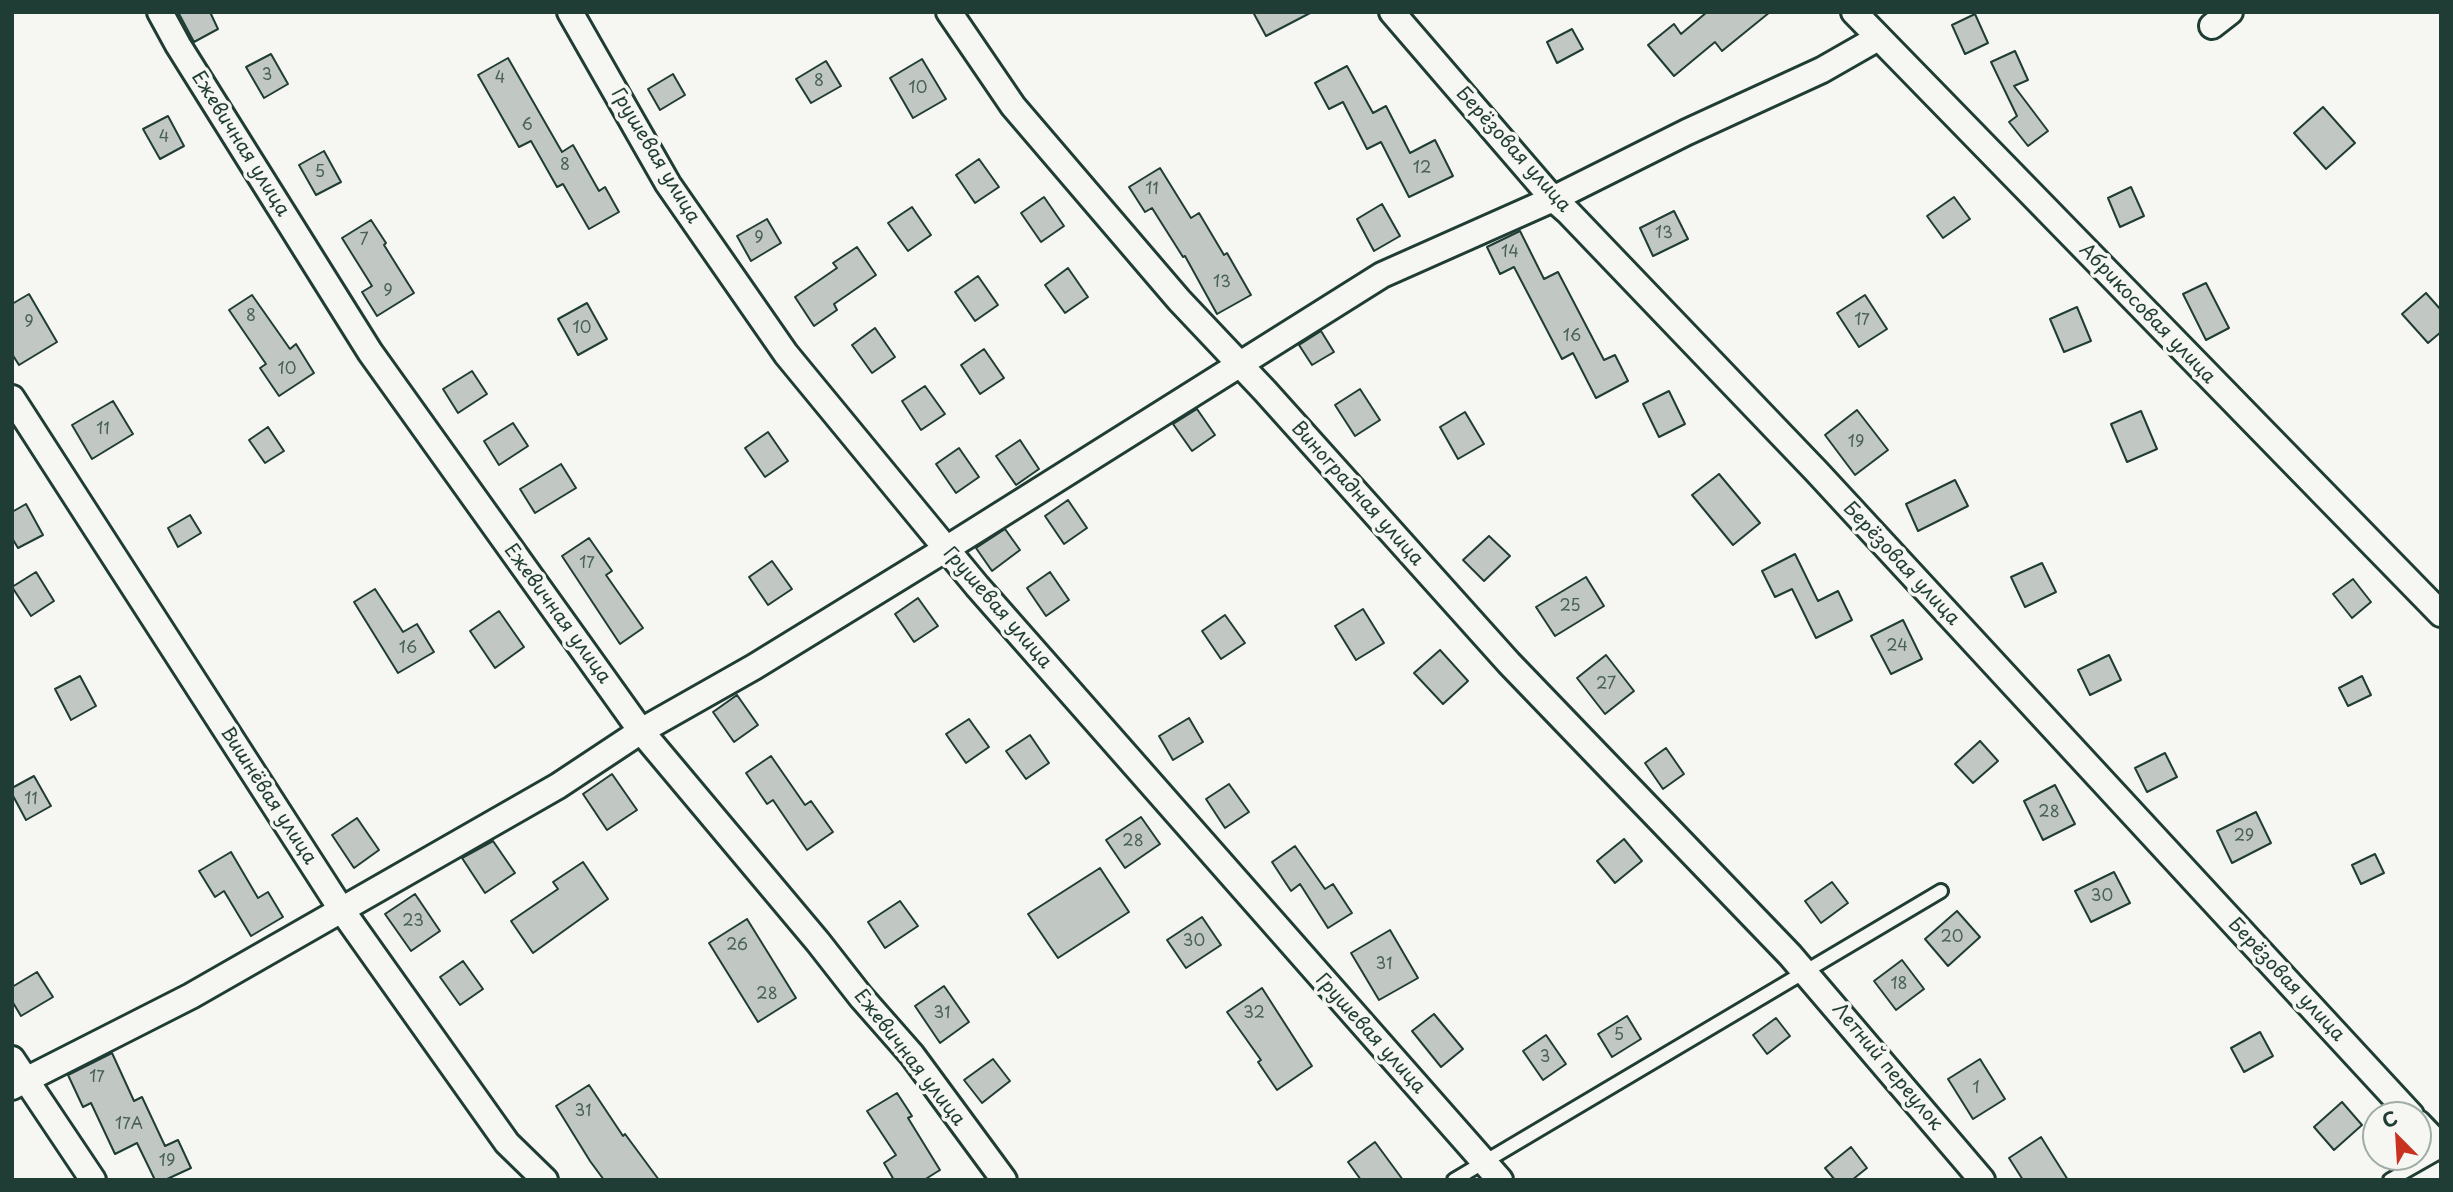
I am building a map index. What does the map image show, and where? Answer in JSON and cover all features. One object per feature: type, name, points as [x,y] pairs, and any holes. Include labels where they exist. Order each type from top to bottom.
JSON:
[{"type":"street","name":"Ежевичная улица","points":[[160,12],[370,352],[641,731],[912,1055],[1004,1180]]},
{"type":"street","name":"Грушевая улица","points":[[570,12],[668,184],[786,354],[946,549],[1489,1167]]},
{"type":"street","name":"Виноградная улица","points":[[949,12],[1013,106],[1179,300],[1509,663],[1798,963]]},
{"type":"street","name":"Берёзовая улица","points":[[1392,12],[1553,199],[1807,462],[2398,1101]]},
{"type":"street","name":"Абрикосовая улица","points":[[1854,12],[2441,614]]},
{"type":"street","points":[[19,1084],[191,996],[558,786],[641,731],[754,667],[946,549],[1382,275],[1553,199],[1687,132],[1822,70],[1878,38]]},
{"type":"street","name":"Вишнёвая улица","points":[[12,398],[341,909],[507,1143],[545,1180]]},
{"type":"street","name":"Летний переулок","points":[[1798,963],[1982,1180]]},
{"type":"street","points":[[12,1059],[19,1084],[93,1180]]},
{"type":"lane","points":[[1454,1180],[1489,1167],[1798,963],[1941,891]]},
{"type":"lane","points":[[2390,1180],[2441,1149]]},
{"type":"building","points":[[178,12],[210,12],[218,29],[194,42]]},
{"type":"building","points":[[1253,12],[1312,12],[1266,36]]},
{"type":"building","points":[[1707,12],[1770,12],[1722,51],[1715,42],[1674,76],[1648,45],[1674,24],[1681,34]]},
{"type":"building","points":[[1975,14],[1988,43],[1965,54],[1952,25]]},
{"type":"building","points":[[1572,29],[1583,49],[1557,63],[1547,42]]},
{"type":"building","points":[[2015,51],[2028,80],[2014,86],[2048,131],[2028,146],[2009,122],[2017,116],[1991,62]]},
{"type":"building","points":[[271,54],[288,84],[264,98],[246,67]]},
{"type":"building","points":[[508,58],[562,152],[573,145],[599,191],[605,187],[619,212],[589,229],[563,184],[557,187],[531,141],[519,147],[478,75]]},
{"type":"building","points":[[922,59],[946,99],[913,118],[890,78]]},
{"type":"building","points":[[826,61],[841,86],[811,103],[796,79]]},
{"type":"building","points":[[1347,66],[1373,113],[1386,106],[1410,153],[1435,140],[1453,176],[1409,197],[1381,142],[1367,149],[1343,102],[1329,109],[1315,83]]},
{"type":"building","points":[[673,74],[685,95],[660,110],[648,89]]},
{"type":"building","points":[[2323,107],[2355,143],[2326,169],[2294,133]]},
{"type":"building","points":[[168,116],[184,146],[160,159],[143,129]]},
{"type":"building","points":[[324,151],[341,182],[316,195],[299,165]]},
{"type":"building","points":[[979,159],[999,187],[975,203],[956,175]]},
{"type":"building","points":[[1160,168],[1191,218],[1199,213],[1224,255],[1227,253],[1251,295],[1217,314],[1185,256],[1183,257],[1152,208],[1145,212],[1129,187]]},
{"type":"building","points":[[2131,187],[2144,216],[2120,227],[2108,198]]},
{"type":"building","points":[[1044,197],[1064,226],[1041,242],[1021,213]]},
{"type":"building","points":[[1954,197],[1970,219],[1943,238],[1927,216]]},
{"type":"building","points":[[1382,204],[1400,236],[1374,251],[1357,219]]},
{"type":"building","points":[[912,207],[931,235],[908,251],[888,223]]},
{"type":"building","points":[[1674,211],[1688,239],[1653,256],[1640,228]]},
{"type":"building","points":[[767,219],[781,243],[751,261],[737,236]]},
{"type":"building","points":[[371,220],[414,293],[377,316],[362,292],[372,286],[342,238]]},
{"type":"building","points":[[1520,231],[1544,279],[1558,272],[1604,360],[1615,355],[1628,381],[1596,398],[1573,353],[1562,359],[1514,267],[1500,274],[1487,247]]},
{"type":"building","points":[[857,247],[876,275],[834,304],[837,310],[814,326],[795,297],[837,268],[833,263]]},
{"type":"building","points":[[1068,268],[1088,297],[1065,313],[1045,285]]},
{"type":"building","points":[[978,276],[998,305],[975,321],[955,292]]},
{"type":"building","points":[[2206,283],[2229,328],[2206,340],[2183,294]]},
{"type":"building","points":[[2426,293],[2441,310],[2441,332],[2428,343],[2402,314]]},
{"type":"building","points":[[29,294],[57,342],[19,365],[12,354],[12,304]]},
{"type":"building","points":[[252,295],[290,349],[296,344],[314,373],[279,396],[260,368],[266,364],[229,310]]},
{"type":"building","points":[[1865,295],[1887,329],[1859,347],[1837,313]]},
{"type":"building","points":[[587,303],[607,339],[578,355],[558,319]]},
{"type":"building","points":[[2077,307],[2091,341],[2064,352],[2050,319]]},
{"type":"building","points":[[875,328],[895,357],[872,373],[852,345]]},
{"type":"building","points":[[1321,331],[1334,352],[1312,365],[1299,345]]},
{"type":"building","points":[[984,349],[1004,378],[980,394],[961,365]]},
{"type":"building","points":[[472,371],[487,394],[458,413],[443,389]]},
{"type":"building","points":[[925,386],[945,414],[921,430],[902,401]]},
{"type":"building","points":[[1360,389],[1380,420],[1355,436],[1335,405]]},
{"type":"building","points":[[1669,391],[1685,424],[1659,437],[1643,404]]},
{"type":"building","points":[[113,401],[133,434],[92,459],[72,425]]},
{"type":"building","points":[[1197,409],[1215,435],[1192,451],[1173,424]]},
{"type":"building","points":[[1857,410],[1888,450],[1855,475],[1825,435]]},
{"type":"building","points":[[2141,411],[2157,449],[2127,462],[2111,424]]},
{"type":"building","points":[[1465,412],[1484,444],[1458,459],[1440,427]]},
{"type":"building","points":[[513,423],[528,446],[499,465],[484,441]]},
{"type":"building","points":[[268,427],[284,451],[265,463],[249,440]]},
{"type":"building","points":[[768,432],[788,461],[765,477],[745,448]]},
{"type":"building","points":[[1020,440],[1039,469],[1016,485],[996,456]]},
{"type":"building","points":[[959,448],[979,477],[956,493],[936,464]]},
{"type":"building","points":[[561,464],[576,488],[535,513],[520,489]]},
{"type":"building","points":[[1719,474],[1760,523],[1733,545],[1692,495]]},
{"type":"building","points":[[1955,480],[1968,506],[1918,531],[1906,504]]},
{"type":"building","points":[[1068,500],[1087,528],[1064,544],[1045,516]]},
{"type":"building","points":[[26,504],[43,535],[18,548],[12,538],[12,512]]},
{"type":"building","points":[[190,515],[201,533],[178,547],[168,528]]},
{"type":"building","points":[[1005,529],[1020,550],[992,571],[976,548]]},
{"type":"building","points":[[1489,536],[1510,556],[1484,581],[1463,560]]},
{"type":"building","points":[[589,538],[612,571],[606,575],[643,628],[620,644],[562,556]]},
{"type":"building","points":[[1795,554],[1818,601],[1838,591],[1852,620],[1816,638],[1792,589],[1775,597],[1762,571]]},
{"type":"building","points":[[772,561],[792,589],[768,605],[749,577]]},
{"type":"building","points":[[2042,563],[2056,592],[2025,607],[2011,577]]},
{"type":"building","points":[[36,572],[54,601],[31,616],[12,587]]},
{"type":"building","points":[[1050,572],[1069,600],[1046,616],[1027,588]]},
{"type":"building","points":[[1586,577],[1604,606],[1555,636],[1536,607]]},
{"type":"building","points":[[2353,579],[2371,602],[2352,618],[2333,594]]},
{"type":"building","points":[[375,589],[403,632],[417,624],[434,652],[398,673],[354,602]]},
{"type":"building","points":[[918,598],[938,626],[914,642],[895,614]]},
{"type":"building","points":[[1363,609],[1384,643],[1356,660],[1335,626]]},
{"type":"building","points":[[499,611],[524,647],[495,668],[470,631]]},
{"type":"building","points":[[1225,615],[1245,643],[1221,659],[1202,631]]},
{"type":"building","points":[[1903,620],[1922,659],[1891,674],[1871,636]]},
{"type":"building","points":[[1440,650],[1468,681],[1443,704],[1414,673]]},
{"type":"building","points":[[1606,655],[1634,691],[1605,714],[1577,678]]},
{"type":"building","points":[[2109,655],[2121,680],[2090,695],[2078,670]]},
{"type":"building","points":[[80,676],[96,706],[71,720],[55,689]]},
{"type":"building","points":[[2362,676],[2371,695],[2348,706],[2339,688]]},
{"type":"building","points":[[737,695],[758,725],[734,742],[713,712]]},
{"type":"building","points":[[1189,718],[1203,742],[1173,760],[1159,736]]},
{"type":"building","points":[[969,719],[989,747],[966,763],[946,734]]},
{"type":"building","points":[[1030,735],[1049,763],[1026,779],[1006,751]]},
{"type":"building","points":[[1980,741],[1998,761],[1973,783],[1955,764]]},
{"type":"building","points":[[1666,748],[1684,774],[1663,789],[1645,763]]},
{"type":"building","points":[[2165,753],[2177,777],[2147,792],[2135,768]]},
{"type":"building","points":[[771,756],[805,805],[811,801],[833,832],[807,850],[773,800],[767,804],[746,773]]},
{"type":"building","points":[[612,774],[637,810],[607,830],[583,794]]},
{"type":"building","points":[[34,776],[51,806],[26,820],[12,794],[12,788]]},
{"type":"building","points":[[1229,784],[1249,812],[1225,828],[1206,799]]},
{"type":"building","points":[[2055,785],[2075,824],[2043,840],[2024,801]]},
{"type":"building","points":[[2256,812],[2271,843],[2232,863],[2217,831]]},
{"type":"building","points":[[1141,817],[1160,844],[1125,868],[1106,840]]},
{"type":"building","points":[[357,818],[379,850],[354,868],[332,835]]},
{"type":"building","points":[[1624,839],[1642,861],[1615,883],[1597,861]]},
{"type":"building","points":[[493,841],[515,873],[485,893],[462,858]]},
{"type":"building","points":[[1295,846],[1325,889],[1333,884],[1352,913],[1328,928],[1300,884],[1291,891],[1272,862]]},
{"type":"building","points":[[231,852],[258,898],[268,892],[283,917],[251,936],[224,891],[215,897],[199,871]]},
{"type":"building","points":[[2375,854],[2384,873],[2361,884],[2352,865]]},
{"type":"building","points":[[583,862],[608,899],[533,953],[511,921],[558,889],[553,882]]},
{"type":"building","points":[[1100,868],[1129,912],[1058,958],[1028,914]]},
{"type":"building","points":[[2114,872],[2130,903],[2091,922],[2075,891]]},
{"type":"building","points":[[1832,882],[1848,903],[1821,923],[1805,901]]},
{"type":"building","points":[[415,894],[440,931],[411,951],[385,914]]},
{"type":"building","points":[[900,901],[918,926],[885,948],[868,922]]},
{"type":"building","points":[[1957,911],[1980,937],[1948,966],[1925,939]]},
{"type":"building","points":[[1202,917],[1221,945],[1186,968],[1167,940]]},
{"type":"building","points":[[747,919],[796,998],[758,1022],[709,943]]},
{"type":"building","points":[[1390,930],[1418,978],[1379,1000],[1351,953]]},
{"type":"building","points":[[1902,960],[1924,989],[1896,1010],[1874,981]]},
{"type":"building","points":[[463,961],[483,989],[460,1005],[440,977]]},
{"type":"building","points":[[37,972],[53,997],[21,1016],[12,1001],[12,987]]},
{"type":"building","points":[[944,986],[969,1022],[940,1043],[915,1006]]},
{"type":"building","points":[[1262,988],[1312,1066],[1277,1090],[1258,1062],[1261,1060],[1227,1012]]},
{"type":"building","points":[[1434,1014],[1463,1049],[1441,1067],[1412,1031]]},
{"type":"building","points":[[1627,1016],[1641,1039],[1612,1057],[1598,1034]]},
{"type":"building","points":[[1776,1018],[1790,1036],[1767,1054],[1753,1035]]},
{"type":"building","points":[[2260,1032],[2273,1056],[2244,1072],[2231,1048]]},
{"type":"building","points":[[1546,1035],[1566,1064],[1543,1080],[1523,1051]]},
{"type":"building","points":[[112,1053],[134,1101],[142,1097],[165,1146],[178,1140],[191,1168],[165,1180],[155,1180],[137,1143],[115,1154],[91,1103],[83,1107],[68,1075]]},
{"type":"building","points":[[993,1059],[1010,1081],[982,1103],[964,1080]]},
{"type":"building","points":[[1980,1059],[2005,1099],[1973,1119],[1948,1079]]},
{"type":"building","points":[[589,1085],[623,1136],[625,1134],[659,1180],[604,1180],[590,1161],[556,1106]]},
{"type":"building","points":[[897,1093],[912,1116],[908,1118],[940,1170],[924,1180],[894,1180],[884,1163],[896,1155],[867,1111]]},
{"type":"building","points":[[2342,1102],[2362,1125],[2334,1150],[2314,1127]]},
{"type":"building","points":[[2041,1137],[2068,1180],[2023,1180],[2009,1158]]},
{"type":"building","points":[[1375,1142],[1403,1180],[1361,1180],[1348,1162]]},
{"type":"building","points":[[1851,1147],[1867,1168],[1852,1180],[1835,1180],[1825,1168]]}]
